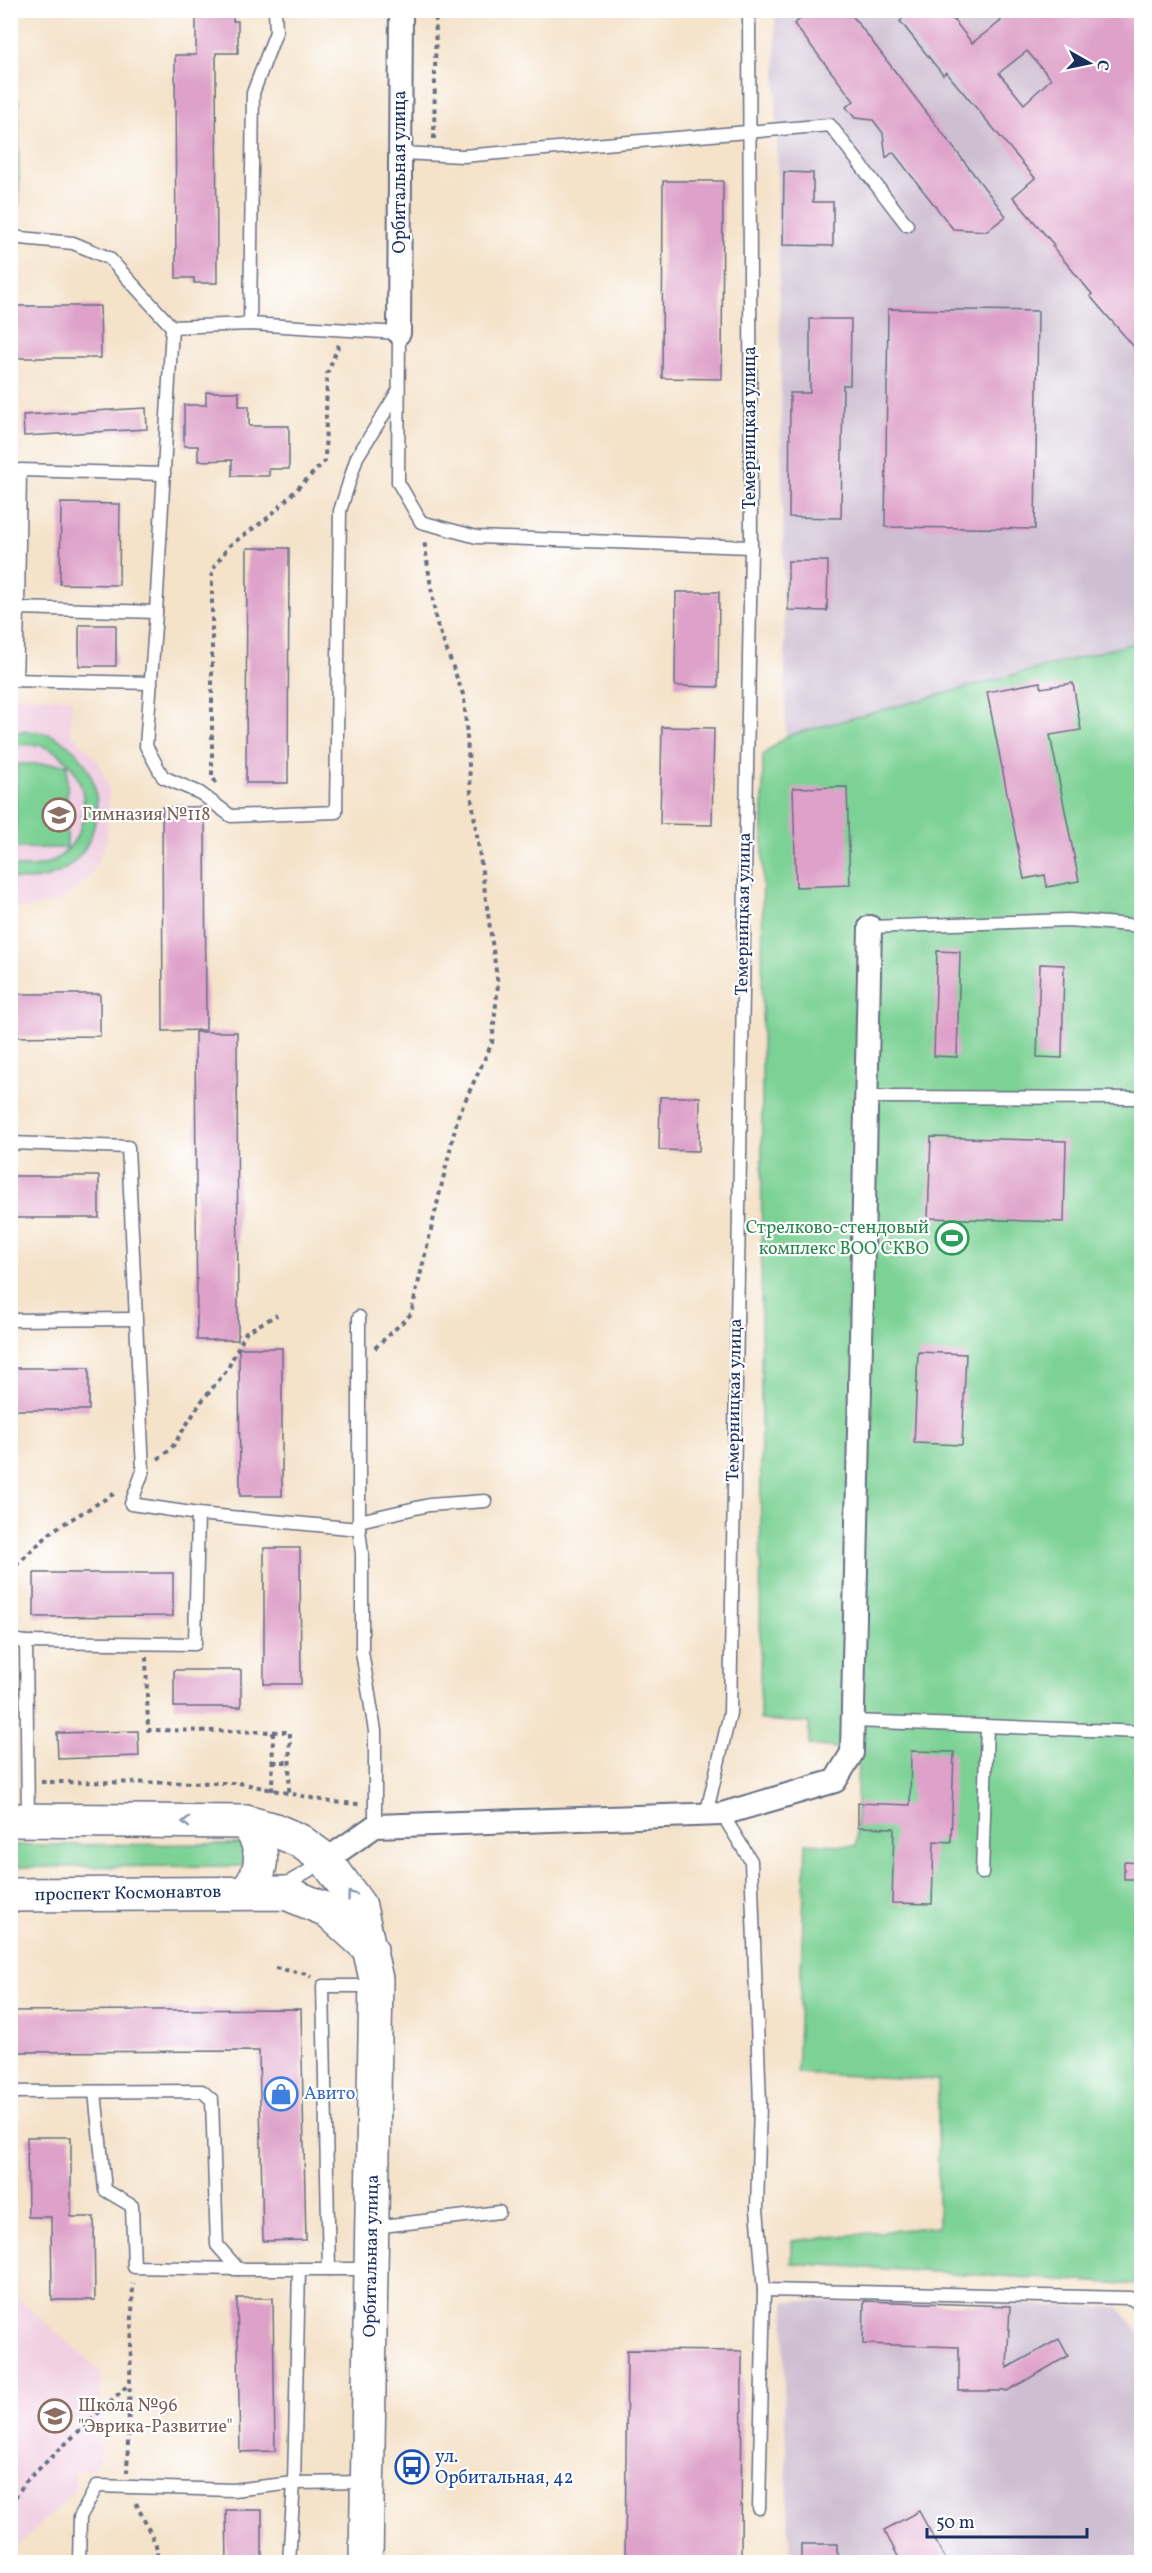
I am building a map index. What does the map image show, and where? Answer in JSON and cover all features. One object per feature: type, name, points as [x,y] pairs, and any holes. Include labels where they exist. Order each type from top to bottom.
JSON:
[{"type":"main road","points":[[19,1820],[245,1822],[276,1830],[300,1841],[326,1860],[360,1907],[371,1950]]},
{"type":"main road","name":"проспект Космонавтов","points":[[245,1822],[254,1832],[260,1844],[262,1857],[255,1882],[258,1892]]},
{"type":"main road","name":"проспект Космонавтов","points":[[10,1895],[286,1893],[327,1910],[371,1950]]},
{"type":"main road","name":"Орбитальная улица","points":[[366,2562],[373,2270],[376,1986],[371,1950]]},
{"type":"street","name":"Орбитальная улица","points":[[399,333],[401,10]]},
{"type":"street","points":[[326,1860],[375,1816],[714,1814],[835,1781],[852,1753],[870,927]]},
{"type":"lane","points":[[250,324],[253,93],[276,32],[275,10]]},
{"type":"lane","name":"Темерницкая улица","points":[[714,1814],[730,1713],[750,547],[749,10]]},
{"type":"lane","points":[[400,153],[463,156],[830,125],[907,225]]},
{"type":"lane","points":[[10,237],[73,243],[109,258],[172,327],[146,746],[163,777],[200,793],[231,816],[336,812],[340,511],[357,457],[397,393]]},
{"type":"lane","points":[[172,327],[250,324],[399,333],[398,482],[421,522],[477,537],[750,547]]},
{"type":"lane","points":[[151,683],[13,680],[18,608],[20,470],[164,474]]},
{"type":"lane","points":[[18,608],[156,612]]},
{"type":"lane","points":[[870,927],[1069,920],[1142,926]]},
{"type":"lane","points":[[866,1097],[1142,1098]]},
{"type":"lane","points":[[10,1143],[128,1146],[143,1471],[131,1503],[198,1514],[359,1525],[429,1505],[485,1501]]},
{"type":"lane","points":[[359,1317],[359,1525],[362,1554],[362,1652],[375,1731],[375,1816]]},
{"type":"lane","points":[[10,1320],[135,1318]]},
{"type":"lane","points":[[10,1640],[146,1645],[195,1644],[198,1514]]},
{"type":"lane","points":[[19,1820],[28,1782],[26,1642]]},
{"type":"lane","points":[[853,1721],[1142,1732]]},
{"type":"lane","points":[[982,1873],[987,1726]]},
{"type":"lane","points":[[714,1814],[751,1861],[760,2104],[757,2209],[764,2290],[759,2508]]},
{"type":"lane","points":[[258,1892],[326,1860]]},
{"type":"lane","points":[[329,2269],[323,1986],[376,1986]]},
{"type":"lane","points":[[10,2092],[202,2091],[212,2100],[217,2245],[238,2269]]},
{"type":"lane","points":[[95,2092],[105,2190],[132,2206],[134,2267],[373,2270]]},
{"type":"lane","points":[[373,2227],[500,2212]]},
{"type":"lane","points":[[289,2562],[294,2483],[299,2269]]},
{"type":"lane","points":[[764,2290],[1130,2298],[1142,2305]]},
{"type":"lane","points":[[79,2562],[80,2517],[97,2486],[127,2485],[233,2490],[294,2483],[367,2482]]},
{"type":"path","points":[[434,155],[436,10]]},
{"type":"path","points":[[231,816],[212,776],[212,570],[229,546],[269,517],[325,460],[327,374],[344,330]]},
{"type":"path","points":[[359,1362],[411,1314],[458,1116],[492,1043],[498,985],[471,793],[464,697],[436,621],[421,522]]},
{"type":"path","points":[[146,1645],[148,1730],[290,1732],[289,1794]]},
{"type":"path","points":[[272,1791],[273,1732]]},
{"type":"path","points":[[273,1762],[290,1762]]},
{"type":"path","points":[[28,1782],[239,1783],[332,1802],[375,1816]]},
{"type":"path","points":[[275,1968],[307,1974],[323,1986]]},
{"type":"path","points":[[134,2267],[127,2485],[156,2545],[159,2562]]},
{"type":"path","points":[[10,2505],[26,2481],[130,2383]]},
{"type":"shaded area","points":[[775,11],[1141,11],[1141,641],[786,736]]},
{"type":"shaded area","name":"Гимназия №118","points":[[11,696],[72,698],[70,731],[98,761],[109,789],[107,841],[90,877],[61,900],[32,908],[11,909]]},
{"type":"shaded area","name":"Школа №96 \"Эврика-Развитие\"","points":[[11,2292],[101,2372],[99,2460],[92,2470],[75,2471],[75,2491],[11,2552]]},
{"type":"shaded area","points":[[785,2301],[1118,2307],[1141,2334],[1141,2562],[790,2562],[784,2394]]},
{"type":"green space","points":[[10,101],[18,101],[19,205],[11,205]]},
{"type":"green space","name":"Стрелково-стендовый комплекс ВОО СКВО","points":[[1141,641],[1141,2285],[792,2263],[792,2241],[938,2226],[938,2080],[797,2073],[806,1843],[856,1846],[858,1750],[809,1745],[809,1723],[760,1720],[763,755],[786,736]]},
{"type":"green space","points":[[31,731],[46,734],[68,745],[83,761],[93,780],[96,801],[95,822],[88,842],[76,859],[60,872],[35,880],[11,879],[11,866],[39,866],[58,858],[72,844],[81,827],[84,808],[82,789],[74,771],[61,756],[39,745],[11,745],[11,732]]},
{"type":"green space","points":[[16,764],[67,764],[67,848],[15,848]]},
{"type":"green space","points":[[241,1844],[244,1861],[241,1866],[11,1867],[10,1845]]},
{"type":"building","points":[[196,10],[233,10],[233,21],[238,21],[238,53],[216,53],[217,283],[194,283],[194,278],[176,278],[175,55],[196,55]]},
{"type":"building","points":[[812,10],[848,10],[1006,216],[987,231],[953,229],[893,152],[886,158],[883,133],[873,120],[855,118],[846,107],[854,101],[794,24]]},
{"type":"building","points":[[913,10],[946,10],[972,43],[1001,21],[992,10],[1142,10],[1142,356],[1090,296],[1092,294],[1052,246],[1054,245],[1013,197],[1035,178],[946,72],[943,75],[900,21]],"holes":[[[1027,51],[1051,79],[1024,104],[999,73]]]},
{"type":"building","points":[[784,172],[813,173],[813,202],[833,202],[833,246],[783,245]]},
{"type":"building","points":[[663,181],[723,181],[722,379],[662,378]]},
{"type":"building","points":[[10,306],[100,306],[101,358],[10,358]]},
{"type":"building","points":[[888,309],[1038,311],[1035,529],[885,527]]},
{"type":"building","points":[[810,319],[851,319],[850,385],[843,385],[841,518],[789,517],[790,393],[810,393]]},
{"type":"building","points":[[206,392],[239,392],[239,406],[249,406],[249,426],[289,426],[289,469],[269,469],[269,476],[232,476],[232,460],[198,461],[198,446],[184,446],[184,405],[206,405]]},
{"type":"building","points":[[146,408],[147,429],[24,436],[23,415]]},
{"type":"building","points":[[61,503],[120,504],[119,585],[60,584]]},
{"type":"building","points":[[247,548],[289,548],[288,783],[246,783]]},
{"type":"building","points":[[788,561],[828,561],[827,611],[788,610]]},
{"type":"building","points":[[676,592],[719,592],[718,687],[675,686]]},
{"type":"building","points":[[79,625],[116,625],[116,666],[79,666]]},
{"type":"building","points":[[1040,682],[1041,688],[1073,683],[1081,730],[1050,735],[1079,881],[1047,887],[1045,875],[1024,879],[987,692]]},
{"type":"building","points":[[662,727],[714,728],[712,825],[660,824]]},
{"type":"building","points":[[847,787],[850,885],[796,887],[793,788]]},
{"type":"building","points":[[162,807],[205,807],[206,1030],[163,1031]]},
{"type":"building","points":[[937,951],[960,952],[957,1057],[934,1056]]},
{"type":"building","points":[[1040,964],[1064,965],[1062,1058],[1037,1057]]},
{"type":"building","points":[[10,994],[100,994],[100,1036],[10,1037]]},
{"type":"building","points":[[195,1032],[237,1032],[238,1340],[197,1340]]},
{"type":"building","points":[[660,1097],[700,1097],[699,1151],[659,1150]]},
{"type":"building","points":[[931,1137],[1066,1141],[1064,1222],[928,1218]]},
{"type":"building","points":[[10,1176],[99,1176],[99,1218],[10,1218]]},
{"type":"building","points":[[239,1348],[282,1348],[282,1496],[240,1496]]},
{"type":"building","points":[[918,1352],[966,1354],[962,1445],[914,1443]]},
{"type":"building","points":[[10,1368],[89,1368],[89,1410],[10,1410]]},
{"type":"building","points":[[264,1548],[300,1548],[301,1684],[264,1684]]},
{"type":"building","points":[[34,1573],[173,1573],[173,1616],[34,1617]]},
{"type":"building","points":[[174,1670],[241,1670],[241,1707],[174,1707]]},
{"type":"building","points":[[138,1731],[139,1756],[58,1759],[57,1733]]},
{"type":"building","points":[[911,1751],[954,1752],[951,1842],[934,1841],[932,1904],[892,1903],[894,1828],[858,1827],[858,1803],[910,1805]]},
{"type":"building","points":[[1124,1862],[1142,1863],[1142,1879],[1124,1879]]},
{"type":"building","points":[[301,2009],[306,2240],[263,2241],[259,2051],[10,2052],[10,2011]]},
{"type":"building","points":[[27,2137],[71,2137],[71,2217],[94,2217],[95,2300],[52,2300],[51,2217],[28,2217]]},
{"type":"building","points":[[237,2298],[273,2298],[275,2451],[240,2452]]},
{"type":"building","points":[[864,2301],[1010,2306],[1007,2368],[1059,2339],[1068,2356],[1007,2391],[959,2391],[959,2347],[863,2344]]},
{"type":"building","points":[[627,2350],[742,2351],[741,2562],[625,2562]]},
{"type":"building","points":[[226,2510],[262,2510],[262,2562],[227,2562]]},
{"type":"building","points":[[919,2511],[947,2562],[901,2562],[884,2530]]},
{"type":"building","points":[[801,2544],[837,2544],[837,2562],[801,2562]]},
{"type":"place","name":"Гимназия №118","points":[[59,815]]},
{"type":"place","name":"Стрелково-стендовый комплекс ВОО СКВО","points":[[952,1238]]},
{"type":"place","name":"Авито","points":[[281,2094]]},
{"type":"place","name":"Школа №96 \"Эврика-Развитие\"","points":[[55,2416]]},
{"type":"place","name":"ул. Орбитальная, 42","points":[[412,2467]]}]
